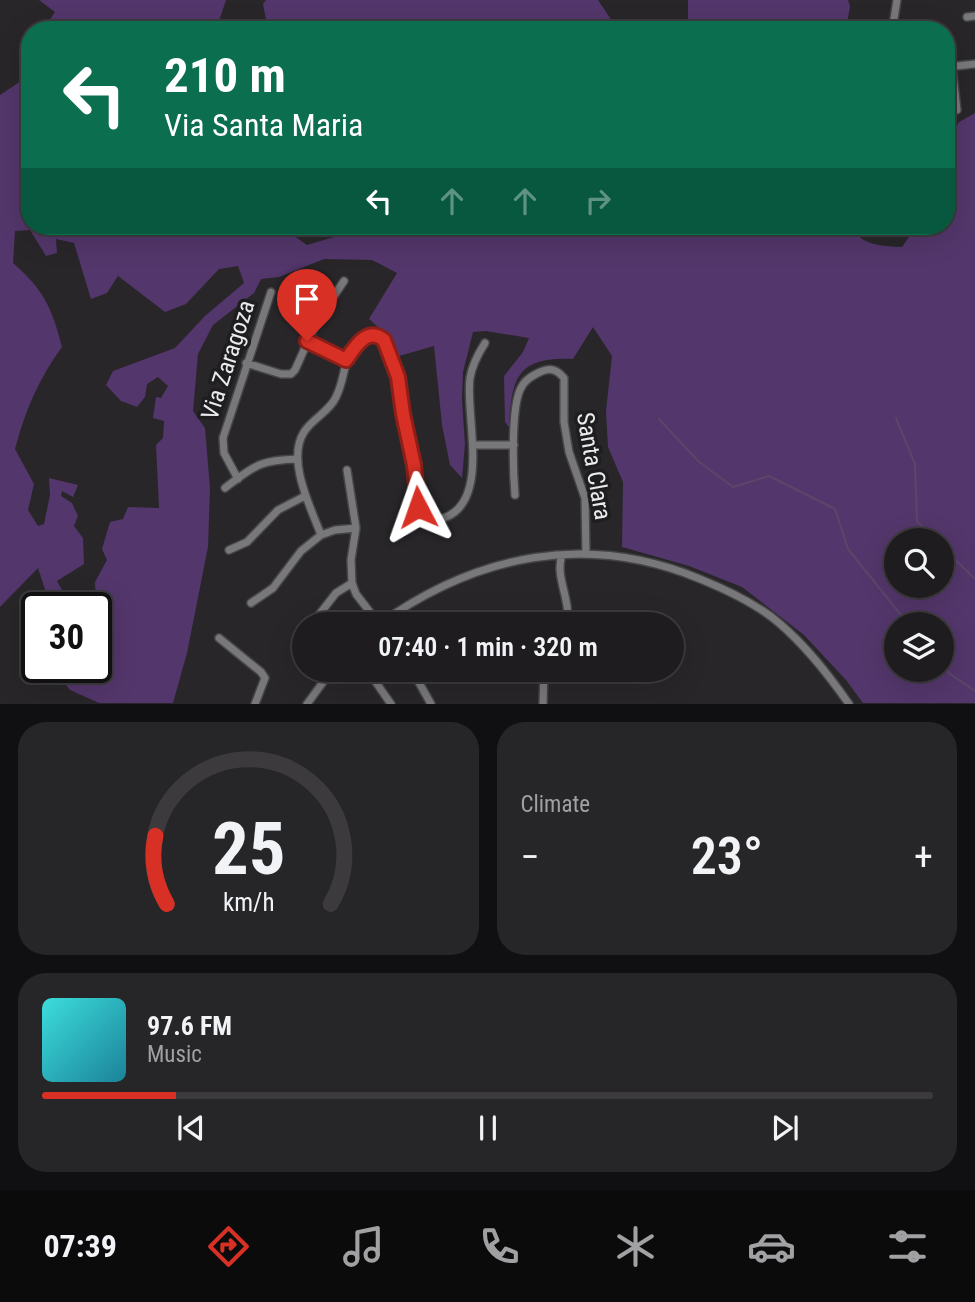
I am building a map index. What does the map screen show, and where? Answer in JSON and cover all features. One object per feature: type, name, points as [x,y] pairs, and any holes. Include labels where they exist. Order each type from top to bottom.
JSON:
[{"type":"street","points":[[894,21],[897,0]]},
{"type":"street","points":[[955,66],[975,64]]},
{"type":"street","points":[[955,99],[957,110]]},
{"type":"street","points":[[246,363],[281,374],[291,374],[317,321],[344,281]]},
{"type":"street","name":"Via Zaragoza","points":[[238,479],[224,453],[223,438],[271,292]]},
{"type":"street","points":[[321,535],[305,496],[298,459],[303,433],[336,398],[346,360],[358,344],[367,336],[379,336],[384,340],[398,377],[413,455],[420,515],[425,522],[436,522],[452,514],[462,503],[473,469],[470,379],[473,364],[485,342]]},
{"type":"street","points":[[307,341],[346,360]]},
{"type":"street","name":"Santa Clara","points":[[515,495],[514,445],[517,400],[521,387],[531,376],[547,369],[558,371],[564,378],[564,422],[569,452],[585,498],[586,554]]},
{"type":"street","points":[[474,445],[514,445]]},
{"type":"street","points":[[225,488],[257,464],[298,459]]},
{"type":"street","points":[[347,470],[356,528],[351,559],[352,583],[356,594],[370,612]]},
{"type":"street","points":[[229,550],[247,542],[278,510],[305,496]]},
{"type":"street","points":[[251,603],[273,589],[301,551],[321,535],[335,530],[356,528]]},
{"type":"street","points":[[398,612],[445,583],[519,560],[586,554],[628,558],[676,569],[724,589],[777,621],[811,652],[849,704]]},
{"type":"street","points":[[562,555],[559,564],[567,612]]},
{"type":"street","points":[[321,612],[336,593],[352,583]]},
{"type":"street","points":[[219,638],[261,671],[265,678],[255,704]]},
{"type":"street","points":[[307,704],[323,682]]},
{"type":"street","points":[[376,682],[389,703]]},
{"type":"street","points":[[419,682],[431,704]]},
{"type":"street","points":[[542,704],[543,682]]},
{"type":"shaded area","points":[[39,0],[226,0],[219,21],[49,21],[55,12]]},
{"type":"shaded area","points":[[266,0],[598,0],[612,21],[266,21],[263,4]]},
{"type":"shaded area","points":[[688,0],[848,0],[850,6],[848,21],[688,21]]},
{"type":"shaded area","points":[[21,81],[21,231],[15,231],[13,263],[45,300],[62,347],[34,395],[15,449],[34,484],[28,510],[38,526],[44,524],[50,495],[49,478],[78,485],[73,497],[62,491],[61,496],[72,503],[78,516],[74,526],[83,538],[84,564],[57,581],[63,592],[46,592],[38,568],[0,607],[0,95]]},
{"type":"shaded area","points":[[975,113],[975,703],[863,703],[846,680],[804,635],[742,587],[689,566],[622,547],[623,482],[608,447],[606,411],[612,356],[593,327],[573,359],[540,362],[529,366],[521,374],[512,395],[509,427],[505,422],[504,376],[523,352],[529,338],[486,331],[473,332],[463,372],[465,444],[462,478],[450,465],[442,425],[434,346],[399,356],[393,341],[369,319],[397,273],[372,260],[324,259],[279,277],[261,279],[254,293],[213,325],[198,354],[193,411],[205,428],[210,488],[208,547],[187,653],[173,703],[99,703],[70,690],[64,683],[112,683],[112,592],[95,592],[95,582],[107,560],[102,549],[110,522],[123,519],[128,507],[159,508],[156,445],[163,438],[164,421],[153,418],[156,397],[161,398],[168,386],[158,377],[147,384],[145,397],[137,407],[121,401],[106,385],[113,371],[175,348],[205,316],[244,283],[238,266],[219,269],[186,304],[165,312],[118,276],[107,293],[91,299],[74,243],[56,239],[57,253],[46,256],[33,235],[293,235],[307,245],[341,235],[857,235],[880,245],[902,247],[910,235],[955,235],[955,130],[959,122]]},
{"type":"shaded area","points":[[21,647],[21,672],[19,671]]},
{"type":"waterway","points":[[896,418],[915,464],[917,521],[924,528]]},
{"type":"waterway","points":[[659,419],[698,461],[733,487],[769,476],[835,509],[848,549],[899,612]]},
{"type":"waterway","points":[[954,559],[975,579]]},
{"type":"waterway","points":[[954,677],[975,691]]},
{"type":"route","points":[[307,341],[346,360],[367,336],[379,336],[384,340],[398,377],[403,414],[412,448],[418,507]]}]
